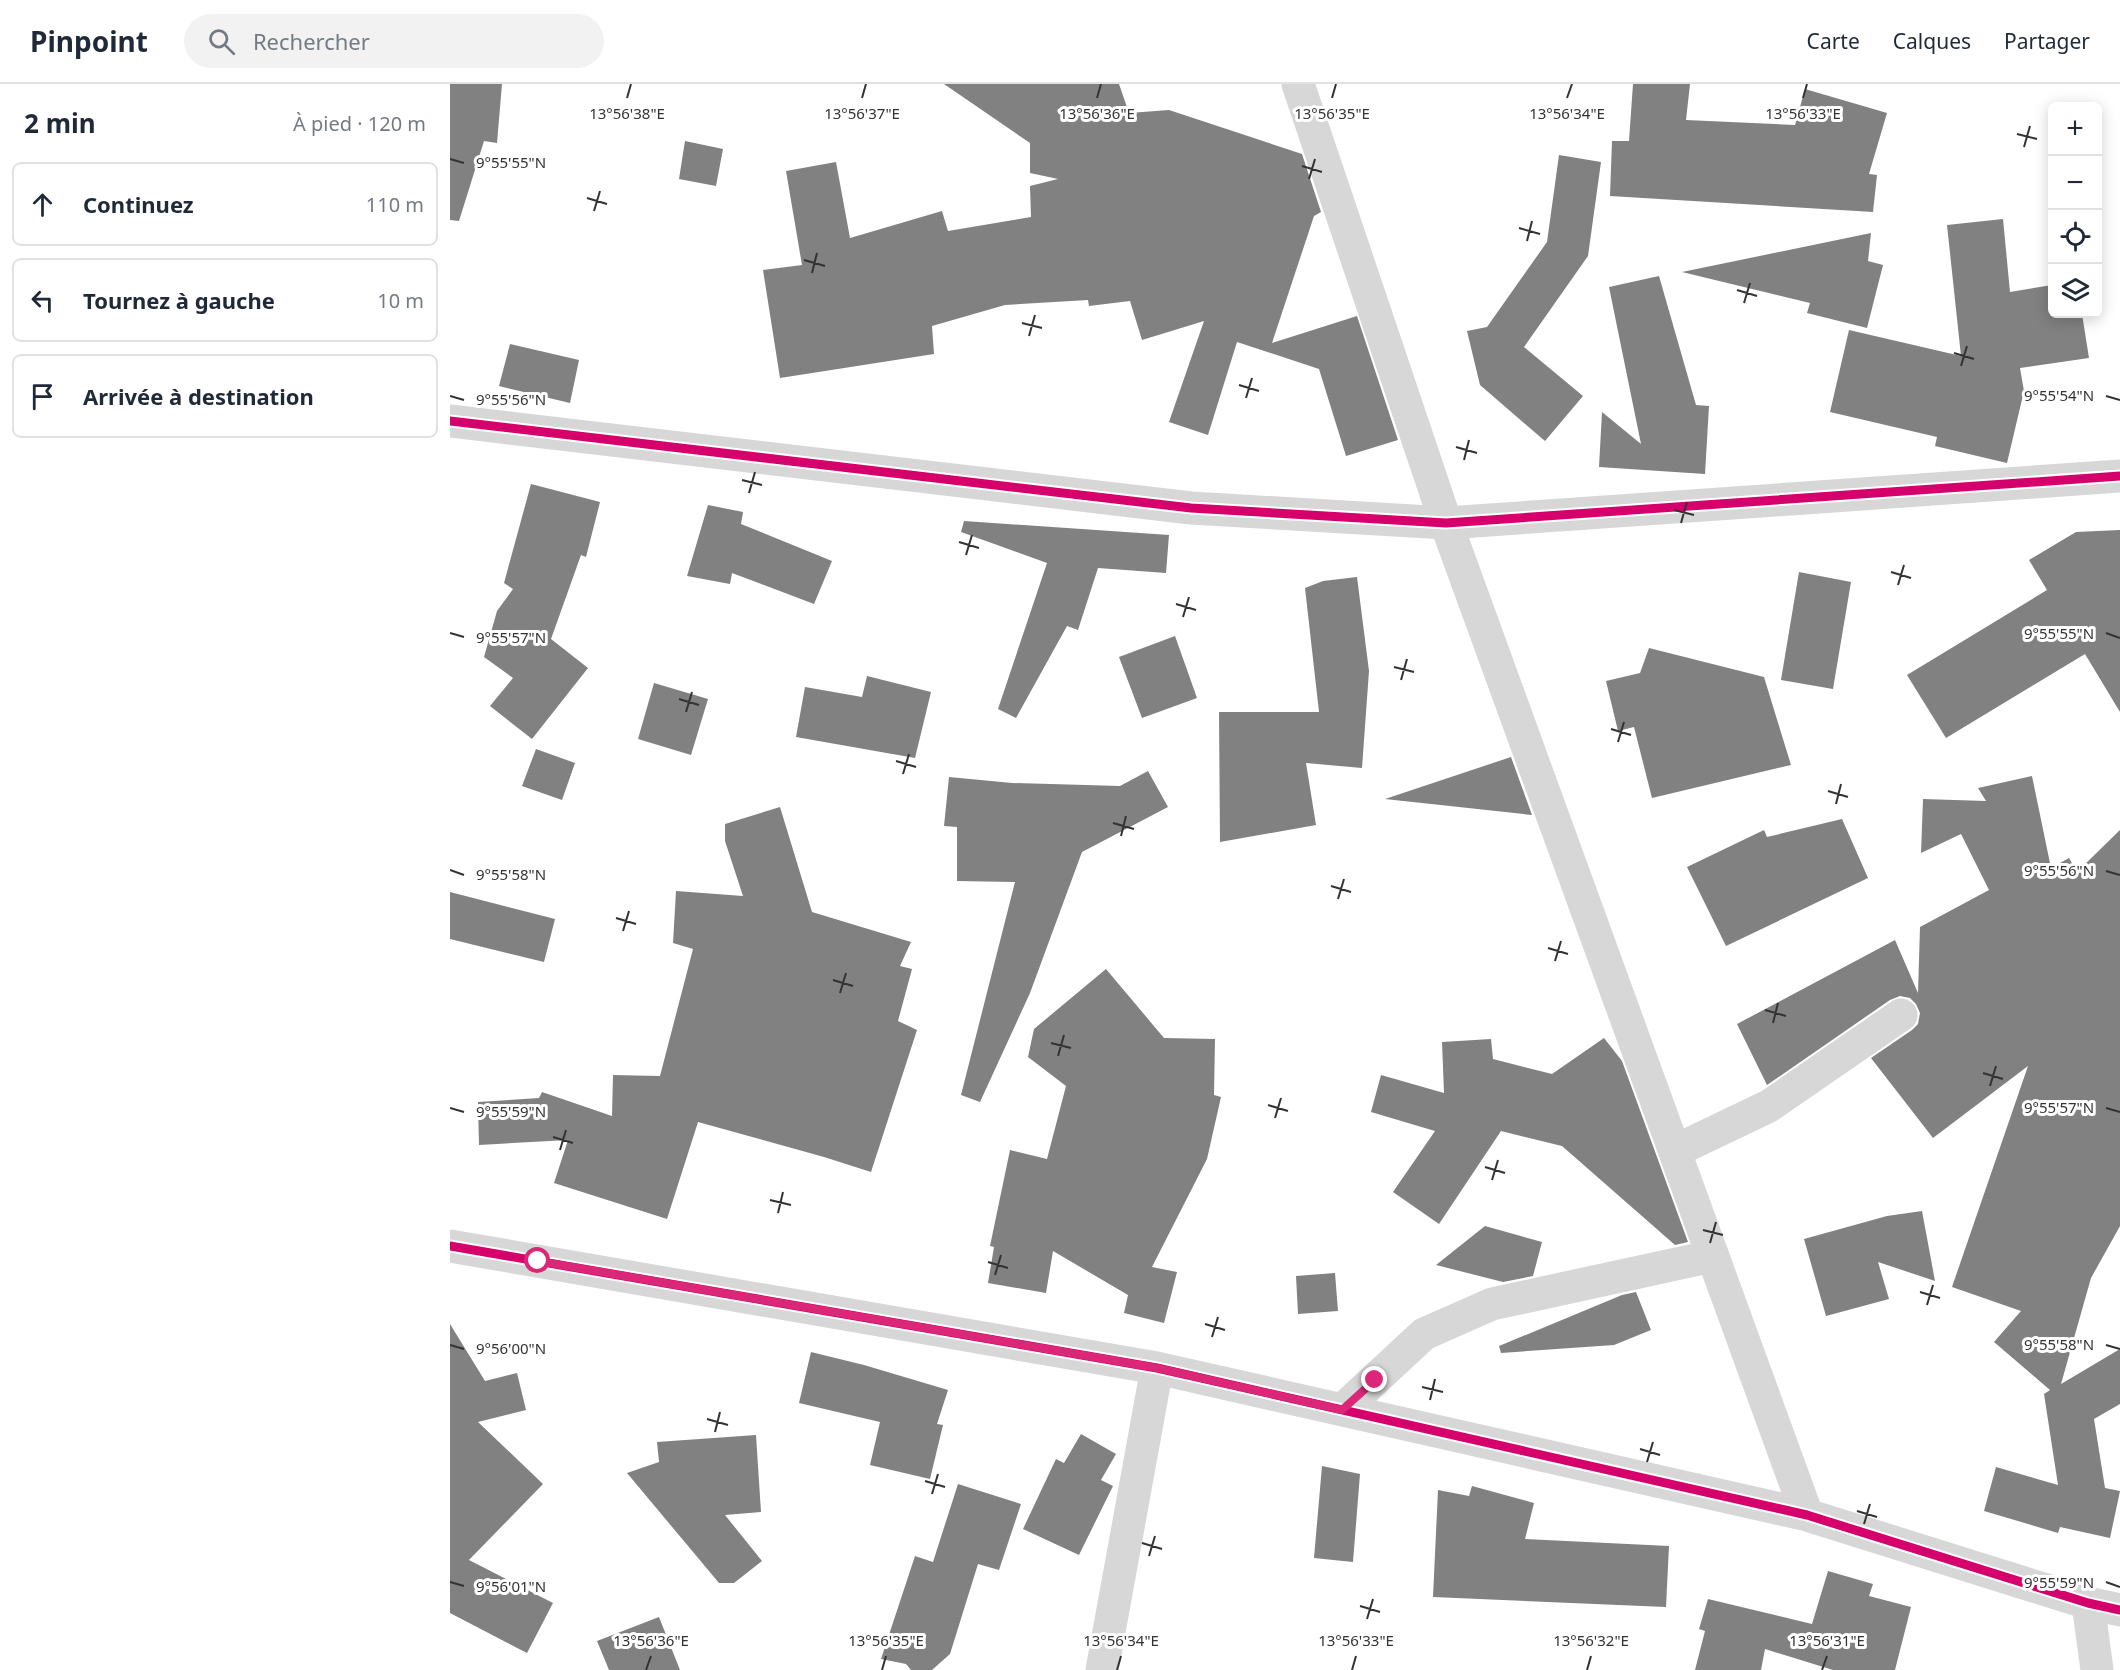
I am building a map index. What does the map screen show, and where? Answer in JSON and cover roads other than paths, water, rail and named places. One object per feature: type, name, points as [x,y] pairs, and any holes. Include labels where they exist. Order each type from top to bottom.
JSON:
[{"type":"street","points":[[1298,84],[1446,523],[1807,1515]]},
{"type":"street","points":[[450,421],[1191,508],[1446,523],[2120,476]]},
{"type":"street","points":[[1675,1151],[1769,1106],[1901,1015]]},
{"type":"street","points":[[450,1246],[1157,1368],[1807,1515],[2088,1604],[2120,1610]]},
{"type":"street","points":[[1342,1410],[1424,1334],[1492,1304],[1713,1256]]},
{"type":"street","points":[[1102,1670],[1157,1368]]},
{"type":"street","points":[[2088,1604],[2097,1670]]}]
